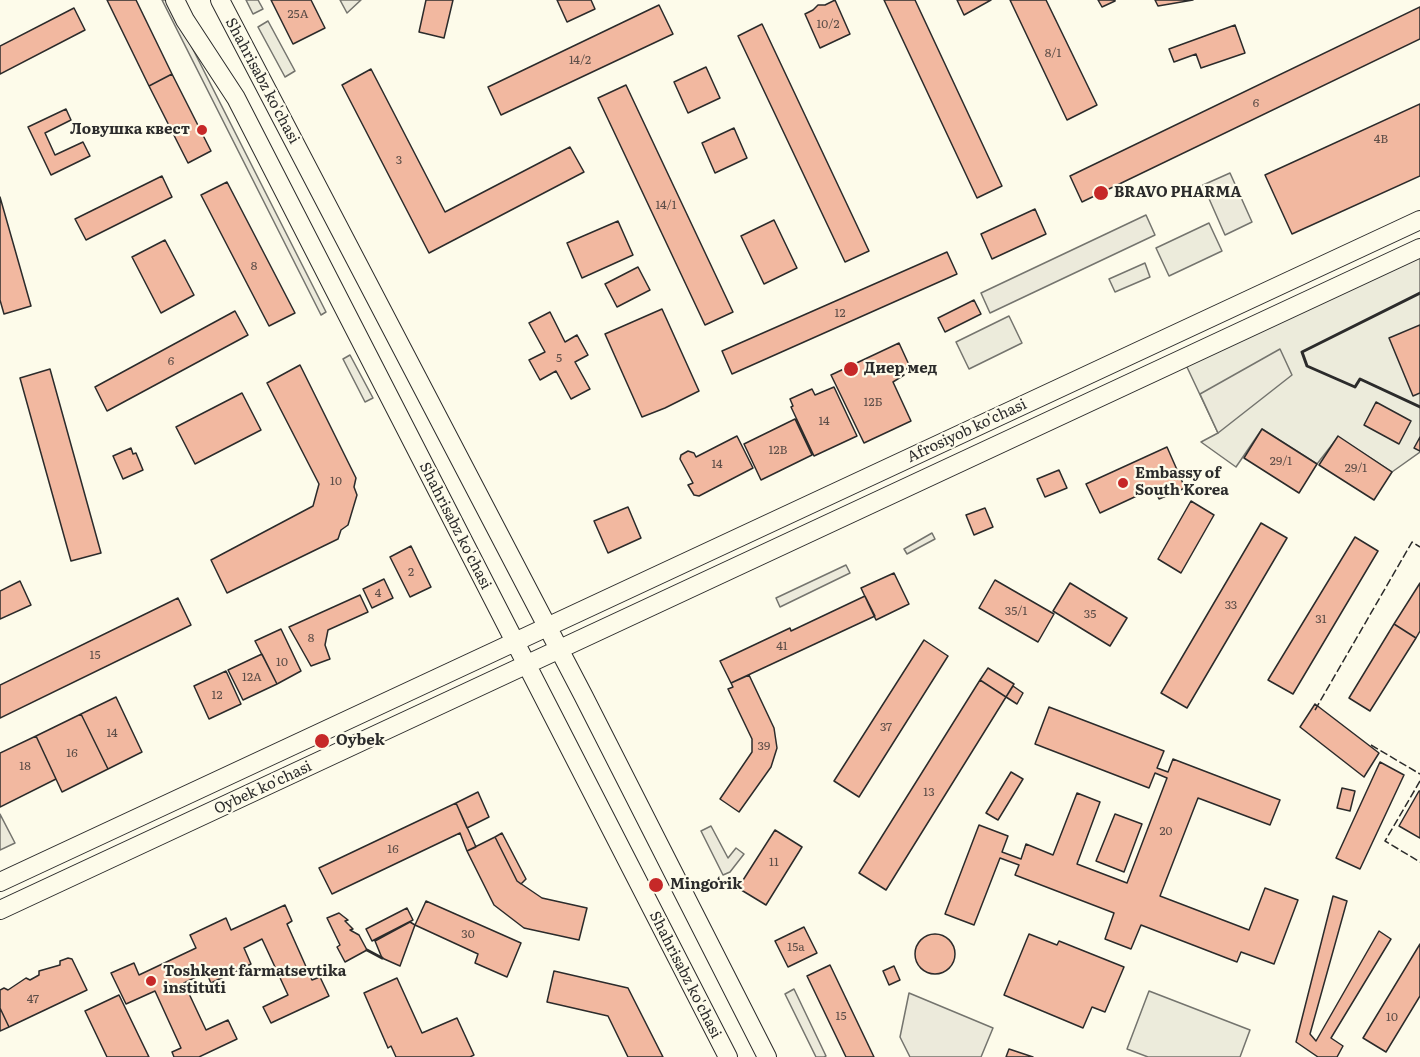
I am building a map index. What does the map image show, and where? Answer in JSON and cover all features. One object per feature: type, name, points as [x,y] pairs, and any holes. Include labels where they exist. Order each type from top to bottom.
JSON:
[{"type":"main road","name":"Shahrisabz ko'chasi","points":[[175,0],[236,98],[728,1057]]},
{"type":"main road","name":"Shahrisabz ko'chasi","points":[[220,0],[548,627],[766,1057]]},
{"type":"main road","name":"Afrosiyob ko'chasi","points":[[514,642],[1420,220]]},
{"type":"main road","name":"Afrosiyob ko'chasi","points":[[526,665],[1420,248]]},
{"type":"main road","name":"Oybek ko'chasi","points":[[0,882],[514,642]]},
{"type":"main road","name":"Oybek ko'chasi","points":[[0,910],[526,665]]},
{"type":"shaded area","points":[[162,0],[168,0],[326,312],[321,315]]},
{"type":"shaded area","points":[[246,0],[258,0],[263,9],[253,14]]},
{"type":"shaded area","points":[[340,0],[361,0],[347,13]]},
{"type":"shaded area","points":[[268,21],[295,71],[285,77],[258,27]]},
{"type":"shaded area","points":[[1230,173],[1252,222],[1225,235],[1203,185]]},
{"type":"shaded area","points":[[1146,215],[1155,235],[990,313],[981,293]]},
{"type":"shaded area","points":[[1209,223],[1222,251],[1169,276],[1156,248]]},
{"type":"shaded area","points":[[1420,257],[1420,452],[1392,472],[1338,437],[1317,464],[1262,429],[1236,467],[1201,442],[1218,433],[1186,365]]},
{"type":"shaded area","points":[[1145,263],[1150,277],[1115,292],[1109,279]]},
{"type":"shaded area","points":[[1009,316],[1022,343],[969,369],[956,342]]},
{"type":"shaded area","points":[[1280,349],[1292,375],[1218,433],[1200,394]]},
{"type":"shaded area","points":[[350,355],[373,398],[365,402],[343,359]]},
{"type":"shaded area","points":[[932,533],[935,539],[907,554],[904,549]]},
{"type":"shaded area","points":[[846,565],[850,573],[780,607],[776,598]]},
{"type":"shaded area","points":[[0,814],[15,843],[0,850]]},
{"type":"shaded area","points":[[711,826],[728,858],[736,848],[744,854],[730,872],[723,875],[701,831]]},
{"type":"shaded area","points":[[794,989],[826,1056],[824,1057],[816,1057],[785,994]]},
{"type":"shaded area","points":[[1149,991],[1250,1030],[1240,1057],[1148,1057],[1127,1049]]},
{"type":"shaded area","points":[[909,993],[993,1028],[981,1057],[910,1057],[900,1037]]},
{"type":"building","points":[[107,0],[136,0],[172,74],[149,86]]},
{"type":"building","points":[[271,0],[311,0],[325,28],[293,44]]},
{"type":"building","points":[[426,0],[453,0],[444,38],[419,32]]},
{"type":"building","points":[[557,0],[591,0],[595,9],[567,22]]},
{"type":"building","points":[[835,0],[850,34],[820,48],[805,14],[818,5],[825,5]]},
{"type":"building","points":[[884,0],[915,0],[1002,186],[977,198]]},
{"type":"building","points":[[957,0],[991,0],[964,15]]},
{"type":"building","points":[[1010,0],[1046,0],[1097,105],[1067,120]]},
{"type":"building","points":[[1098,0],[1115,0],[1115,1],[1102,7]]},
{"type":"building","points":[[1155,0],[1193,0],[1158,6]]},
{"type":"building","points":[[659,5],[673,34],[501,115],[488,87]]},
{"type":"building","points":[[1420,7],[1420,39],[1082,202],[1070,176]]},
{"type":"building","points":[[74,8],[85,30],[0,74],[0,46]]},
{"type":"building","points":[[762,24],[869,251],[845,262],[738,36]]},
{"type":"building","points":[[1235,25],[1245,53],[1201,68],[1196,54],[1174,62],[1169,49]]},
{"type":"building","points":[[706,67],[720,98],[688,113],[674,82]]},
{"type":"building","points":[[371,69],[445,212],[570,147],[584,172],[429,253],[342,85]]},
{"type":"building","points":[[172,74],[211,151],[188,163],[149,86]]},
{"type":"building","points":[[626,85],[733,312],[705,325],[598,98]]},
{"type":"building","points":[[1420,104],[1420,176],[1292,234],[1265,175]]},
{"type":"building","points":[[66,109],[71,120],[45,133],[55,155],[83,142],[90,156],[51,175],[28,127]]},
{"type":"building","points":[[734,128],[747,158],[715,173],[702,143]]},
{"type":"building","points":[[162,176],[172,197],[86,240],[75,219]]},
{"type":"building","points":[[227,182],[295,313],[269,326],[201,195]]},
{"type":"building","points":[[0,197],[31,306],[4,314],[0,300]]},
{"type":"building","points":[[1035,209],[1046,234],[992,259],[981,234]]},
{"type":"building","points":[[774,220],[797,268],[764,284],[741,236]]},
{"type":"building","points":[[618,221],[633,255],[582,278],[567,243]]},
{"type":"building","points":[[165,240],[194,295],[161,313],[132,257]]},
{"type":"building","points":[[947,252],[957,274],[732,374],[722,351]]},
{"type":"building","points":[[638,267],[650,290],[617,307],[605,284]]},
{"type":"building","points":[[974,300],[981,314],[945,332],[938,318]]},
{"type":"building","points":[[662,309],[699,391],[642,417],[605,334]]},
{"type":"building","points":[[235,311],[248,335],[107,411],[95,387]]},
{"type":"building","points":[[550,312],[565,342],[577,335],[588,355],[575,362],[590,389],[571,399],[556,371],[540,380],[529,360],[545,352],[529,323]]},
{"type":"building","points":[[1420,325],[1420,393],[1413,396],[1389,338]]},
{"type":"building","points":[[899,343],[910,367],[902,371],[904,375],[893,382],[911,421],[864,443],[831,375]]},
{"type":"building","points":[[300,365],[356,478],[354,487],[357,495],[348,525],[341,530],[338,539],[227,593],[211,560],[313,506],[319,484],[267,383]]},
{"type":"building","points":[[50,369],[101,553],[71,561],[20,378]]},
{"type":"building","points":[[834,387],[857,436],[814,456],[791,407],[793,406],[790,399],[812,389],[815,395]]},
{"type":"building","points":[[242,393],[261,430],[195,464],[176,427]]},
{"type":"building","points":[[1376,402],[1411,421],[1399,444],[1364,425]]},
{"type":"building","points":[[795,419],[812,455],[761,480],[744,444]]},
{"type":"building","points":[[1262,429],[1317,464],[1299,493],[1244,458]]},
{"type":"building","points":[[737,436],[753,468],[699,496],[694,495],[688,485],[693,483],[680,459],[681,455],[688,451],[694,453],[696,457]]},
{"type":"building","points":[[1338,436],[1392,472],[1374,500],[1319,465]]},
{"type":"building","points":[[1420,437],[1420,451],[1414,448]]},
{"type":"building","points":[[1167,447],[1185,488],[1159,499],[1154,488],[1100,513],[1086,484]]},
{"type":"building","points":[[131,448],[133,454],[136,453],[143,470],[123,479],[113,456]]},
{"type":"building","points":[[1059,470],[1067,488],[1045,497],[1037,479]]},
{"type":"building","points":[[1191,501],[1214,515],[1181,573],[1158,559]]},
{"type":"building","points":[[628,507],[641,538],[608,553],[594,521]]},
{"type":"building","points":[[985,508],[993,527],[974,535],[966,515]]},
{"type":"building","points":[[1261,523],[1287,538],[1187,708],[1161,693]]},
{"type":"building","points":[[1355,537],[1378,551],[1293,694],[1268,680]]},
{"type":"building","points":[[411,546],[431,587],[410,597],[390,557]]},
{"type":"building","points":[[894,573],[909,604],[876,620],[861,588]]},
{"type":"building","points":[[384,579],[393,598],[372,608],[363,589]]},
{"type":"building","points":[[995,580],[1054,614],[1038,642],[979,608]]},
{"type":"building","points":[[20,581],[31,605],[0,619],[0,591]]},
{"type":"building","points":[[1070,583],[1127,618],[1110,646],[1053,611]]},
{"type":"building","points":[[1420,583],[1420,631],[1416,638],[1394,624]]},
{"type":"building","points":[[360,595],[368,612],[328,630],[325,645],[330,659],[311,666],[289,627]]},
{"type":"building","points":[[865,596],[875,616],[731,683],[720,661]]},
{"type":"building","points":[[178,598],[191,625],[0,718],[0,685]]},
{"type":"building","points":[[1394,624],[1416,638],[1370,711],[1349,698]]},
{"type":"building","points":[[281,629],[301,671],[277,684],[255,641]]},
{"type":"building","points":[[924,640],[948,656],[859,797],[834,781]]},
{"type":"building","points":[[262,654],[277,684],[243,700],[228,670]]},
{"type":"building","points":[[988,668],[1014,684],[1006,697],[980,680]]},
{"type":"building","points":[[226,671],[241,704],[209,719],[194,686]]},
{"type":"building","points":[[749,675],[774,728],[777,748],[771,767],[739,812],[720,799],[752,752],[752,739],[728,689],[733,687],[731,683]]},
{"type":"building","points":[[980,680],[1006,697],[886,890],[859,873]]},
{"type":"building","points":[[1013,686],[1023,693],[1017,704],[1006,697]]},
{"type":"building","points":[[116,697],[142,752],[108,769],[81,714]]},
{"type":"building","points":[[1315,704],[1379,753],[1364,777],[1300,727]]},
{"type":"building","points":[[1049,707],[1164,751],[1157,768],[1168,772],[1173,759],[1280,800],[1270,825],[1198,798],[1160,896],[1249,930],[1265,888],[1298,900],[1274,964],[1241,952],[1237,962],[1141,925],[1131,949],[1105,939],[1114,913],[1015,875],[1019,865],[1000,858],[974,925],[945,914],[979,825],[1008,836],[1002,852],[1021,859],[1026,844],[1053,855],[1077,793],[1100,802],[1077,864],[1127,883],[1167,778],[1155,773],[1149,788],[1035,744]]},
{"type":"building","points":[[81,714],[108,769],[62,792],[36,736]]},
{"type":"building","points":[[36,736],[56,779],[0,807],[0,753]]},
{"type":"building","points":[[1380,762],[1404,775],[1360,869],[1336,858]]},
{"type":"building","points":[[1011,772],[1023,779],[998,820],[986,813]]},
{"type":"building","points":[[1342,788],[1355,791],[1350,811],[1337,808]]},
{"type":"building","points":[[1420,791],[1420,838],[1399,826]]},
{"type":"building","points":[[478,792],[489,817],[467,828],[456,803]]},
{"type":"building","points":[[456,803],[476,847],[467,851],[460,833],[332,894],[319,868]]},
{"type":"building","points":[[1115,814],[1142,824],[1124,872],[1096,861]]},
{"type":"building","points":[[775,830],[802,847],[766,905],[738,888]]},
{"type":"building","points":[[502,833],[526,879],[521,884],[517,881],[495,837]]},
{"type":"building","points":[[495,837],[517,881],[542,898],[587,908],[579,940],[524,928],[494,905],[467,851]]},
{"type":"building","points":[[1333,896],[1347,901],[1310,1034],[1316,1041],[1379,931],[1391,939],[1331,1038],[1343,1046],[1337,1057],[1318,1057],[1296,1042]]},
{"type":"building","points":[[426,901],[521,943],[507,977],[475,963],[478,954],[415,925]]},
{"type":"building","name":"Toshkent farmatsevtika instituti","points":[[285,905],[292,921],[287,924],[312,980],[320,977],[329,996],[271,1023],[263,1007],[288,995],[262,939],[244,948],[251,964],[211,983],[206,972],[184,983],[206,1030],[228,1020],[237,1039],[199,1057],[174,1057],[172,1052],[181,1048],[155,991],[126,1004],[111,973],[134,963],[139,975],[196,948],[190,935],[226,918],[231,930]]},
{"type":"building","points":[[407,908],[413,920],[372,941],[366,929]]},
{"type":"building","points":[[339,913],[348,920],[345,921],[353,929],[350,930],[359,935],[367,950],[345,962],[337,947],[340,945],[327,918]]},
{"type":"building","points":[[410,922],[415,925],[400,966],[382,958],[375,941]]},
{"type":"building","points":[[804,927],[817,953],[788,967],[775,941]]},
{"type":"building","points":[[935,934],[949,940],[955,954],[949,968],[935,974],[921,968],[915,954],[921,940]]},
{"type":"building","points":[[1029,934],[1057,945],[1059,941],[1124,967],[1105,1012],[1092,1007],[1083,1028],[1004,995]]},
{"type":"building","points":[[1420,944],[1420,996],[1386,1052],[1363,1038]]},
{"type":"building","points":[[72,959],[87,990],[9,1027],[0,1008],[0,990],[4,988],[8,990],[26,978],[30,980],[39,975],[39,971],[60,965],[60,961]]},
{"type":"building","points":[[830,965],[874,1057],[846,1057],[807,976]]},
{"type":"building","points":[[894,966],[900,980],[889,985],[883,971]]},
{"type":"building","points":[[554,971],[628,988],[663,1057],[628,1057],[608,1016],[547,1002]]},
{"type":"building","points":[[397,978],[422,1033],[457,1018],[474,1055],[470,1057],[396,1057],[391,1046],[388,1048],[364,993]]},
{"type":"building","points":[[119,995],[149,1057],[107,1057],[85,1011]]},
{"type":"building","points":[[0,1008],[9,1027],[0,1031]]},
{"type":"building","points":[[1009,1049],[1033,1057],[1006,1057]]},
{"type":"fence","points":[[1315,710],[1412,542],[1420,547]]},
{"type":"fence","points":[[1371,745],[1420,774]]},
{"type":"fence","points":[[1420,781],[1385,841],[1420,862]]},
{"type":"wall","points":[[1420,293],[1302,352],[1307,366],[1355,387],[1360,379],[1420,407]]},
{"type":"wall","points":[[367,950],[382,958]]},
{"type":"place","name":"Ловушка квест","points":[[202,130]]},
{"type":"place","name":"BRAVO PHARMA","points":[[1101,193]]},
{"type":"place","name":"Диер мед","points":[[851,369]]},
{"type":"place","name":"Embassy of South Korea","points":[[1123,483]]},
{"type":"place","name":"Oybek","points":[[322,741]]},
{"type":"place","name":"Mingoʻrik","points":[[656,885]]},
{"type":"place","name":"Toshkent farmatsevtika instituti","points":[[151,981]]}]
